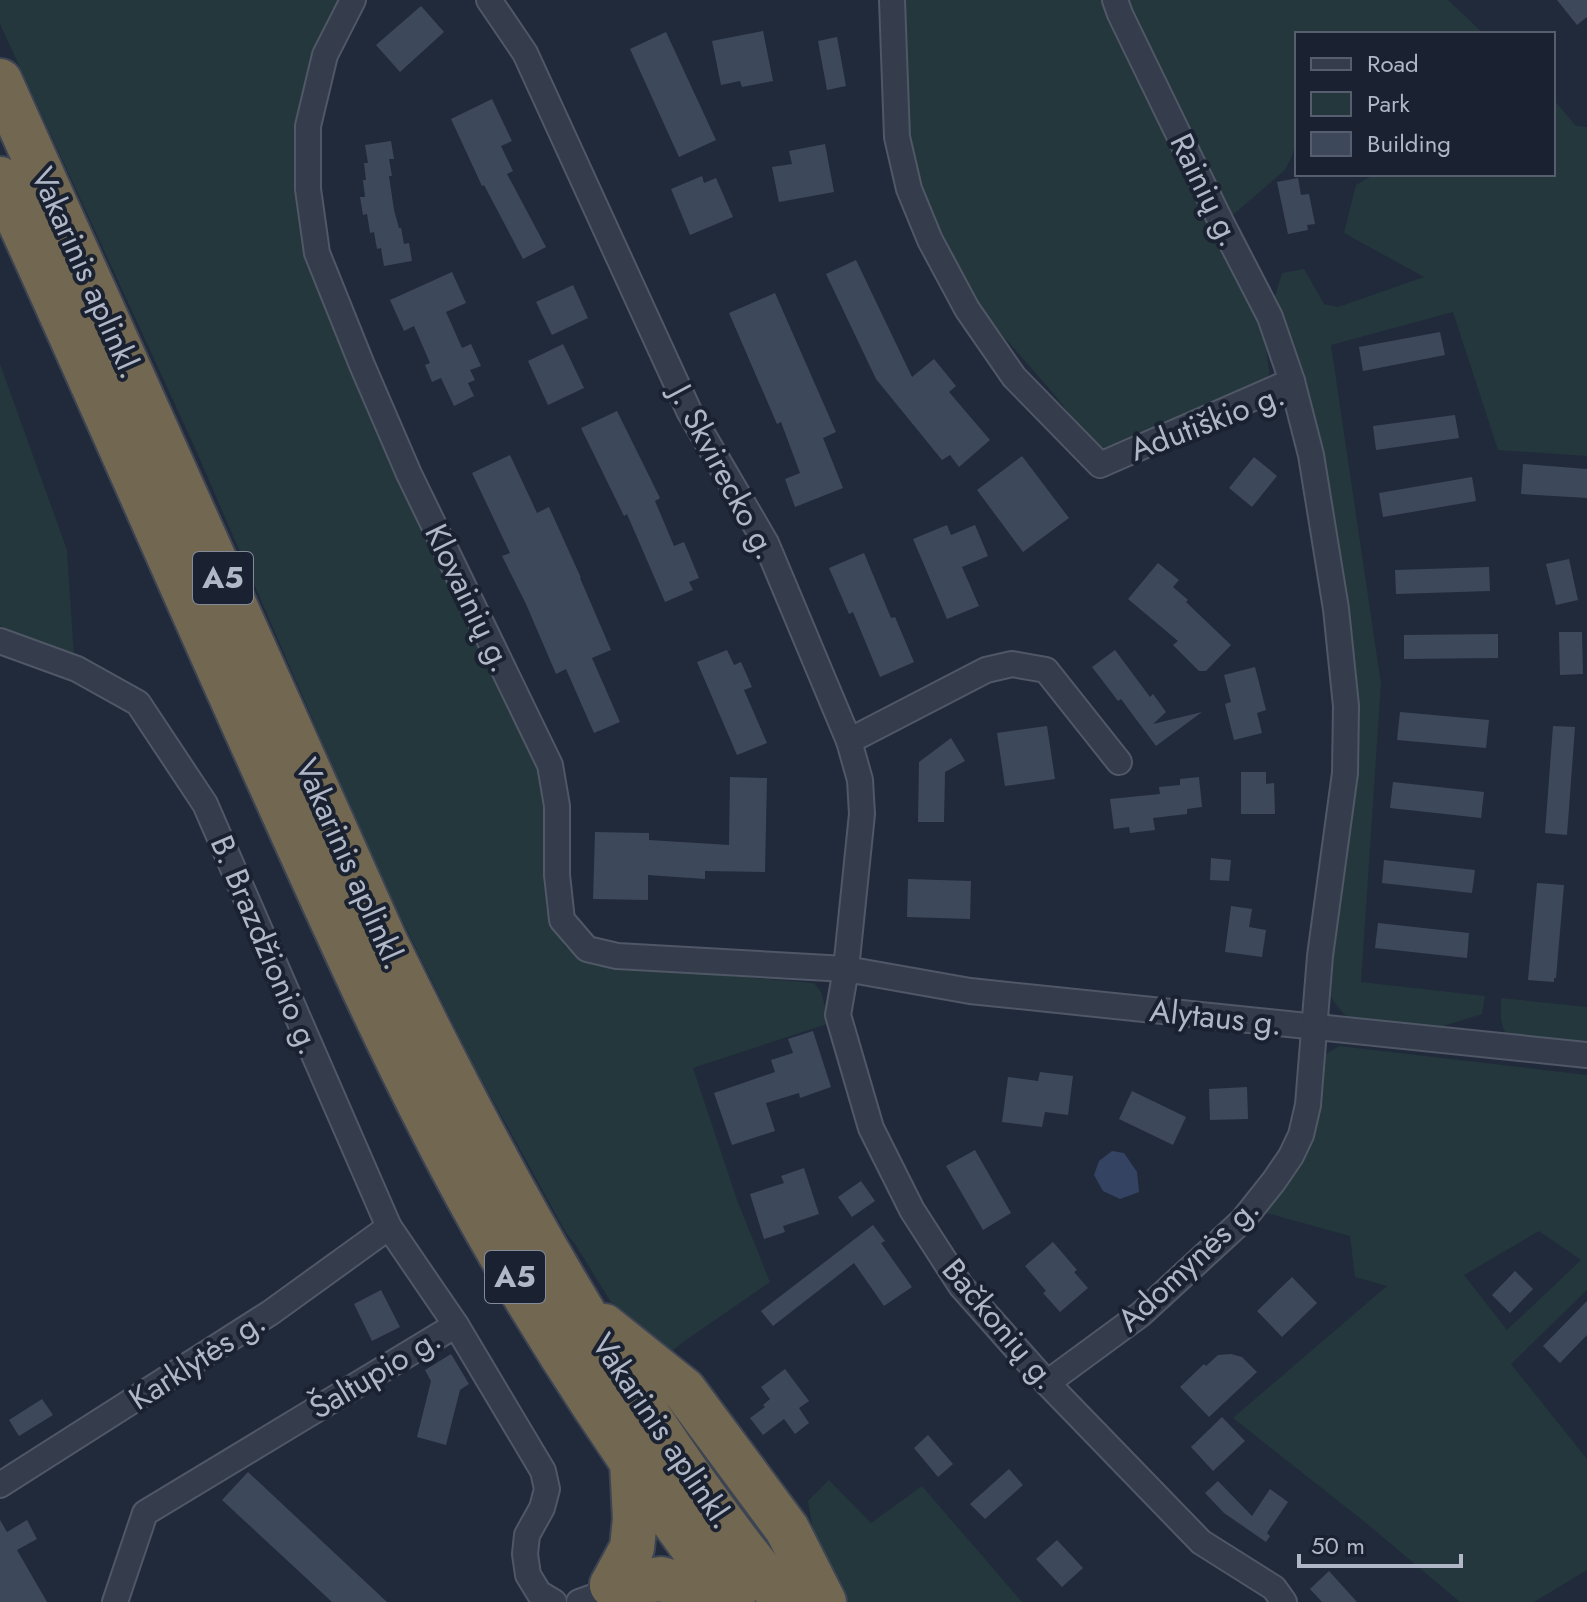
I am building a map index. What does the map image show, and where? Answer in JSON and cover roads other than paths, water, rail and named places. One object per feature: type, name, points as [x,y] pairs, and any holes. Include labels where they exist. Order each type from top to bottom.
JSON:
[{"type":"highway","name":"Vakarinis aplinkl.","points":[[0,81],[385,941],[449,1073],[511,1190],[638,1399],[785,1602]]},
{"type":"highway","name":"Vakarinis aplinkl.","points":[[0,179],[348,957],[409,1086],[469,1199],[571,1370],[676,1527],[733,1602]]},
{"type":"highway","points":[[581,1309],[684,1390],[787,1529],[824,1602]]},
{"type":"highway","points":[[595,1593],[632,1548],[635,1519],[632,1461]]},
{"type":"highway","points":[[595,1593],[661,1579],[688,1586],[723,1602]]},
{"type":"street","name":"Klovainių g.","points":[[353,0],[325,55],[308,126],[308,189],[317,253],[409,474],[550,765],[557,806],[557,875],[562,920],[587,949],[617,956],[846,969]]},
{"type":"street","name":"J. Skvirecko g.","points":[[489,0],[525,53],[689,411],[766,543],[849,741],[860,780],[862,814],[846,969]]},
{"type":"street","name":"Adutiškio g.","points":[[892,0],[897,137],[909,189],[930,240],[967,309],[1014,377],[1100,465],[1292,381],[1319,501],[1336,609],[1346,706],[1345,773],[1320,956],[1315,1028]]},
{"type":"street","name":"Rainių g.","points":[[1115,0],[1270,317],[1292,381]]},
{"type":"street","name":"B. Brazdžionio g.","points":[[0,641],[77,669],[138,703],[205,804],[389,1227],[456,1325]]},
{"type":"street","points":[[849,741],[986,670],[1012,664],[1046,670],[1119,762]]},
{"type":"street","name":"Alytaus g.","points":[[846,969],[970,991],[1587,1055]]},
{"type":"street","name":"Bačkonių g.","points":[[846,969],[838,1015],[871,1128],[912,1210],[961,1286],[1047,1383],[1201,1542],[1274,1588],[1284,1602]]},
{"type":"street","name":"Adomynės g.","points":[[1047,1383],[1153,1304],[1243,1220],[1274,1181],[1301,1135],[1308,1105],[1315,1028]]},
{"type":"street","name":"Karklytės g.","points":[[0,1485],[270,1313],[389,1227]]},
{"type":"street","name":"Šaltupio g.","points":[[115,1602],[145,1513],[456,1325],[543,1471],[547,1489],[542,1508],[527,1535],[525,1554],[528,1575],[539,1593],[554,1602]]},
{"type":"water","points":[[1112,1151],[1124,1153],[1137,1172],[1139,1192],[1120,1199],[1103,1191],[1094,1175],[1099,1161]]}]
